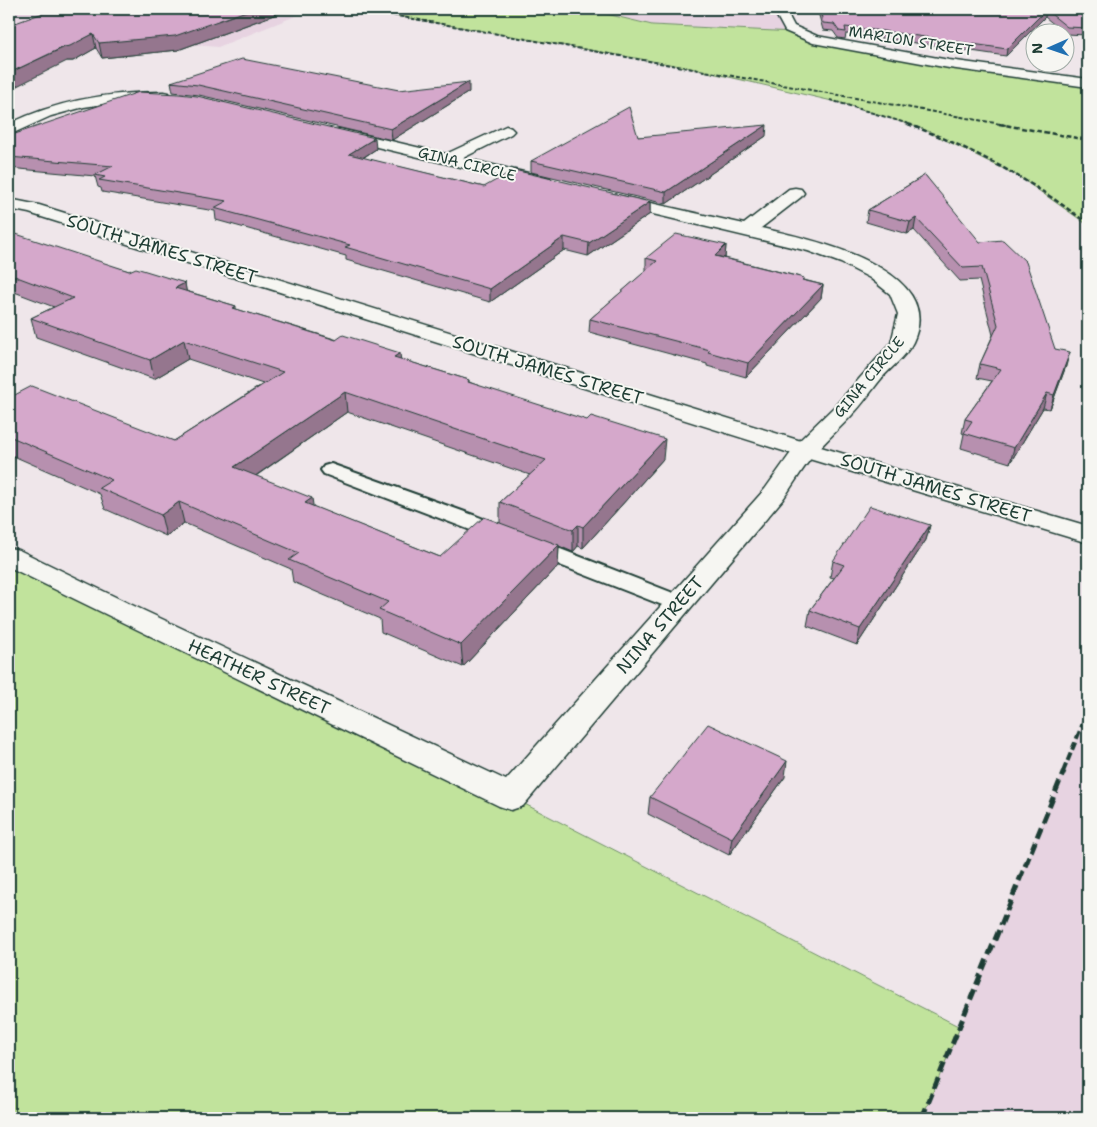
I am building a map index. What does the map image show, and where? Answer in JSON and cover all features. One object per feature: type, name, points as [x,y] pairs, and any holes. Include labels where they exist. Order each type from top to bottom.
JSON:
[{"type":"street","name":"MARION STREET","points":[[779,9],[789,28],[813,39],[881,53],[1088,83]]},
{"type":"street","points":[[9,130],[31,118],[76,104],[117,97],[178,98]]},
{"type":"street","name":"GINA CIRCLE","points":[[325,130],[564,187]]},
{"type":"street","points":[[449,159],[506,131]]},
{"type":"street","points":[[746,230],[795,193]]},
{"type":"street","name":"GINA CIRCLE","points":[[603,197],[817,247],[850,259],[872,270],[889,282],[901,296],[908,311],[908,326],[902,342],[846,408],[805,450]]},
{"type":"street","name":"SOUTH JAMES STREET","points":[[9,204],[34,209],[805,450],[977,500],[1088,535]]},
{"type":"street","name":"NINA STREET","points":[[511,797],[774,494],[805,450]]},
{"type":"street","name":"HEATHER STREET","points":[[9,556],[511,797]]},
{"type":"lane","points":[[331,470],[468,521],[678,604]]},
{"type":"shaded area","points":[[9,9],[313,9],[218,47],[42,31],[9,49]]},
{"type":"shaded area","points":[[586,9],[779,9],[789,28],[795,32],[652,25]]},
{"type":"shaded area","points":[[1088,711],[1088,1118],[922,1118],[960,1027]]},
{"type":"green space","points":[[358,9],[586,9],[652,25],[795,32],[813,39],[1088,83],[1088,225],[1018,176],[923,129],[845,104],[686,67]]},
{"type":"green space","points":[[9,556],[122,612],[511,797],[960,1027],[922,1118],[9,1118]]},
{"type":"building","points":[[54,9],[252,9],[175,36],[99,43],[93,34],[9,73],[9,24]]},
{"type":"building","points":[[820,9],[1088,9],[1088,28],[1074,27],[1074,22],[1061,22],[1046,10],[1034,22],[1024,22],[1024,32],[1007,49],[845,27],[846,32],[839,31],[834,24],[823,23]]},
{"type":"building","points":[[242,59],[399,90],[469,82],[391,129],[198,85],[171,82]]},
{"type":"building","points":[[139,92],[197,96],[375,138],[349,154],[484,187],[514,170],[650,202],[589,243],[564,237],[490,289],[345,247],[350,245],[214,208],[227,201],[99,180],[105,177],[95,175],[113,166],[9,157],[9,136]]},
{"type":"building","points":[[629,107],[638,137],[767,125],[666,192],[531,161]]},
{"type":"building","points":[[925,175],[980,242],[1003,240],[1026,262],[1055,349],[1070,352],[1054,395],[1047,393],[1014,448],[964,433],[972,421],[965,419],[1001,369],[980,364],[998,325],[982,267],[963,268],[916,218],[910,222],[868,210]]},
{"type":"building","points":[[16,234],[129,271],[136,268],[185,283],[175,288],[236,306],[233,308],[336,340],[343,335],[400,353],[394,357],[587,420],[591,416],[665,439],[583,527],[578,525],[573,530],[500,502],[546,460],[345,392],[234,467],[312,498],[305,503],[440,557],[484,517],[559,545],[461,645],[379,610],[388,602],[289,560],[299,553],[179,502],[161,515],[99,488],[112,480],[9,436],[9,398],[32,386],[174,441],[283,372],[184,340],[150,360],[31,318],[73,298],[9,274],[9,237]]},
{"type":"building","points":[[676,234],[726,245],[715,256],[804,278],[802,280],[823,285],[748,363],[708,352],[710,350],[590,319],[657,261],[646,258]]},
{"type":"building","points":[[870,506],[930,525],[860,629],[810,610],[844,565],[833,561]]},
{"type":"building","points":[[708,724],[787,761],[732,838],[650,797]]},
{"type":"railway","points":[[358,9],[1006,125]]},
{"type":"railway","points":[[830,100],[912,125]]},
{"type":"railway","points":[[908,124],[956,144],[1002,167],[1046,194],[1088,224]]},
{"type":"railway","points":[[999,124],[1088,140]]},
{"type":"railway","points":[[1063,772],[1088,711]]},
{"type":"railway","points":[[922,1118],[1064,771]]}]
